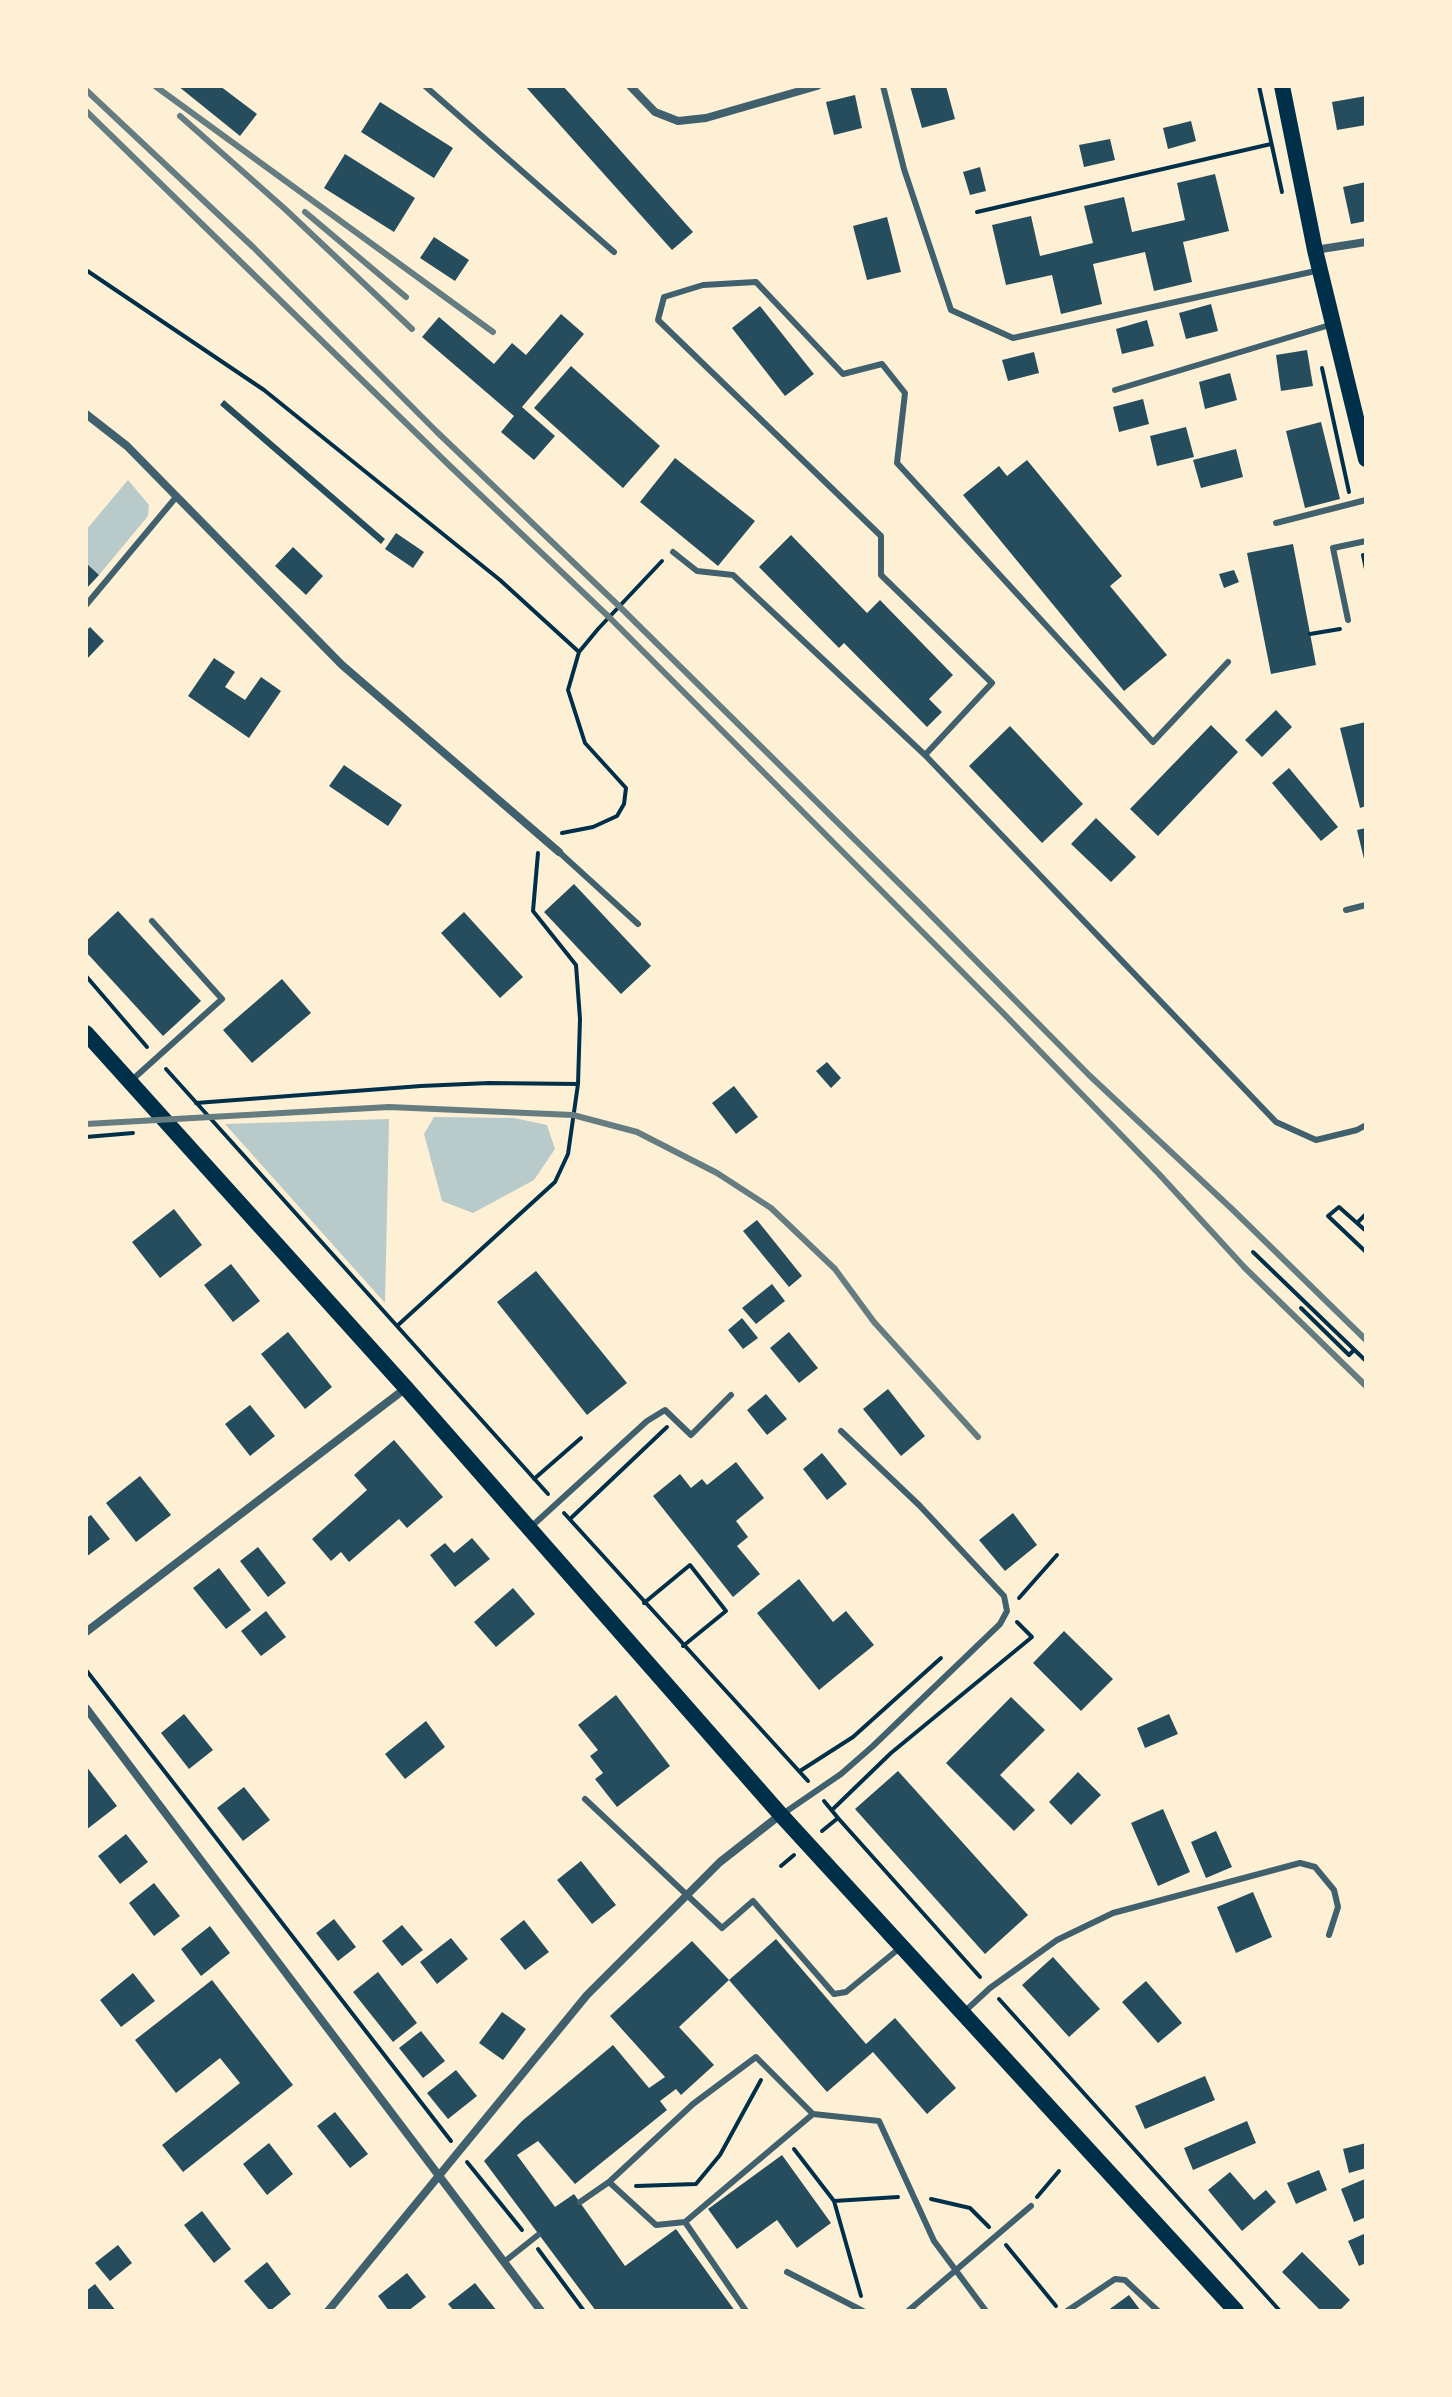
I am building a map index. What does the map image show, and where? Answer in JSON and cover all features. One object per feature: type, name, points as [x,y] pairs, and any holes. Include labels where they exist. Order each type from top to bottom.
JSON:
[{"type":"main road","points":[[1282,86],[1315,250],[1366,459]]},
{"type":"main road","points":[[86,1033],[406,1388],[781,1815],[1236,2311]]},
{"type":"street","points":[[630,86],[655,112],[678,121],[706,118],[817,86]]},
{"type":"street","points":[[1315,250],[1366,242]]},
{"type":"street","points":[[86,414],[127,446],[342,665],[559,852]]},
{"type":"street","points":[[86,1632],[406,1388]]},
{"type":"street","points":[[86,1708],[541,2311]]},
{"type":"street","points":[[328,2311],[587,1995],[733,1851],[781,1815]]},
{"type":"lane","points":[[425,86],[614,252]]},
{"type":"lane","points":[[883,86],[904,169],[951,310],[1013,338],[1320,270]]},
{"type":"lane","points":[[925,755],[992,683],[881,575],[881,536],[658,320],[664,297],[703,285],[756,282],[843,374],[882,364],[905,393],[897,463],[1153,742],[1228,662]]},
{"type":"lane","points":[[1115,390],[1333,324]]},
{"type":"lane","points":[[86,605],[177,496]]},
{"type":"lane","points":[[1276,523],[1366,500]]},
{"type":"lane","points":[[1348,620],[1333,548],[1366,541]]},
{"type":"lane","points":[[673,552],[697,571],[733,575],[925,755],[1276,1122],[1316,1140],[1366,1125]]},
{"type":"lane","points":[[559,852],[638,924]]},
{"type":"lane","points":[[1346,910],[1366,905]]},
{"type":"lane","points":[[130,1082],[222,999],[152,921]]},
{"type":"lane","points":[[530,1529],[647,1421],[665,1410],[691,1435],[731,1395]]},
{"type":"lane","points":[[781,1815],[817,1791],[873,1746],[1000,1624],[1007,1611],[1004,1596],[919,1505],[841,1431]]},
{"type":"lane","points":[[585,1799],[722,1928],[753,1901],[834,1994],[846,1992],[902,1946]]},
{"type":"lane","points":[[963,2013],[990,1988],[1057,1940],[1113,1913],[1300,1863],[1315,1867],[1334,1890],[1338,1907],[1329,1935]]},
{"type":"lane","points":[[580,2202],[609,2182],[693,2104],[756,2057],[813,2114],[879,2121],[934,2241],[986,2311]]},
{"type":"lane","points":[[609,2182],[656,2225],[685,2222],[813,2114]]},
{"type":"lane","points":[[908,2311],[1031,2206]]},
{"type":"lane","points":[[685,2222],[746,2311]]},
{"type":"lane","points":[[504,2262],[538,2235]]},
{"type":"lane","points":[[787,2272],[863,2311]]},
{"type":"lane","points":[[1067,2311],[1115,2279],[1125,2280],[1158,2311]]},
{"type":"path","points":[[977,212],[1271,144]]},
{"type":"path","points":[[86,270],[264,390],[500,580],[579,652]]},
{"type":"path","points":[[397,1326],[555,1182],[568,1154],[578,1084],[580,1019],[576,965],[533,911],[539,835],[593,827],[617,816],[624,804],[626,788],[585,743],[568,690],[579,652],[673,552]]},
{"type":"path","points":[[86,976],[196,1103],[644,1603],[817,1791],[1280,2311]]},
{"type":"path","points":[[196,1103],[259,1096],[448,1085],[578,1084]]},
{"type":"path","points":[[86,1137],[133,1133]]},
{"type":"path","points":[[1366,1231],[1339,1207],[1328,1216],[1366,1252]]},
{"type":"path","points":[[1357,1223],[1366,1214]]},
{"type":"path","points":[[1357,1223],[1366,1223]]},
{"type":"path","points":[[1253,1252],[1366,1361]]},
{"type":"path","points":[[1301,1308],[1349,1355],[1354,1350]]},
{"type":"path","points":[[570,1519],[675,1419]]},
{"type":"path","points":[[534,1479],[581,1438]]},
{"type":"path","points":[[1007,1611],[1057,1555]]},
{"type":"path","points":[[644,1603],[690,1565],[726,1611],[683,1646]]},
{"type":"path","points":[[86,1670],[452,2143]]},
{"type":"path","points":[[781,1866],[838,1818]]},
{"type":"path","points":[[616,2188],[696,2184],[720,2155],[767,2067]]},
{"type":"path","points":[[785,2138],[834,2201]]},
{"type":"path","points":[[1031,2206],[1059,2171]]},
{"type":"shaded area","points":[[128,480],[149,505],[148,516],[99,575],[86,563],[86,530]]},
{"type":"shaded area","points":[[434,1117],[514,1118],[547,1125],[555,1149],[534,1180],[473,1213],[442,1201],[424,1134]]},
{"type":"shaded area","points":[[389,1119],[385,1303],[225,1124]]},
{"type":"building","points":[[178,86],[220,86],[257,114],[240,136]]},
{"type":"building","points":[[525,86],[563,86],[693,232],[672,250]]},
{"type":"building","points":[[910,86],[946,86],[955,119],[922,128]]},
{"type":"building","points":[[855,95],[862,128],[834,135],[826,102]]},
{"type":"building","points":[[1366,96],[1366,125],[1337,130],[1332,102]]},
{"type":"building","points":[[380,102],[453,148],[434,178],[361,132]]},
{"type":"building","points":[[1191,121],[1196,141],[1168,149],[1163,128]]},
{"type":"building","points":[[1110,139],[1115,160],[1084,167],[1079,145]]},
{"type":"building","points":[[345,154],[415,198],[394,232],[324,188]]},
{"type":"building","points":[[980,167],[986,191],[970,195],[963,172]]},
{"type":"building","points":[[1215,174],[1229,231],[1183,242],[1192,282],[1154,291],[1145,252],[1093,264],[1102,304],[1061,314],[1052,275],[1006,285],[992,225],[1031,216],[1040,256],[1093,243],[1084,206],[1124,197],[1132,232],[1185,220],[1177,183]]},
{"type":"building","points":[[1366,182],[1366,221],[1351,224],[1343,187]]},
{"type":"building","points":[[887,217],[901,272],[867,280],[853,226]]},
{"type":"building","points":[[434,237],[469,260],[455,281],[420,258]]},
{"type":"building","points":[[1211,304],[1218,331],[1186,339],[1179,313]]},
{"type":"building","points":[[760,306],[814,374],[785,396],[732,328]]},
{"type":"building","points":[[561,314],[584,334],[522,407],[555,436],[534,460],[501,432],[514,416],[422,337],[439,317],[494,364],[512,343],[526,355]]},
{"type":"building","points":[[1147,320],[1154,346],[1122,354],[1116,329]]},
{"type":"building","points":[[1307,350],[1313,386],[1281,391],[1276,355]]},
{"type":"building","points":[[1034,352],[1039,373],[1008,381],[1002,360]]},
{"type":"building","points":[[571,366],[660,446],[623,488],[534,408]]},
{"type":"building","points":[[1230,373],[1237,400],[1205,409],[1199,382]]},
{"type":"building","points":[[1143,399],[1149,424],[1119,432],[1113,407]]},
{"type":"building","points":[[224,400],[385,539],[381,544],[220,405]]},
{"type":"building","points":[[1321,422],[1340,499],[1305,508],[1286,431]]},
{"type":"building","points":[[1186,427],[1194,457],[1157,466],[1150,436]]},
{"type":"building","points":[[1236,449],[1243,477],[1201,488],[1193,460]]},
{"type":"building","points":[[675,458],[755,521],[718,566],[640,502]]},
{"type":"building","points":[[1027,460],[1122,576],[1110,586],[1167,655],[1124,691],[963,495],[999,466],[1007,476]]},
{"type":"building","points":[[396,533],[424,552],[413,568],[385,549]]},
{"type":"building","points":[[791,535],[867,613],[880,600],[953,675],[929,699],[942,712],[927,727],[844,643],[839,648],[759,567]]},
{"type":"building","points":[[1293,544],[1316,665],[1271,674],[1247,553]]},
{"type":"building","points":[[293,547],[323,576],[306,595],[275,566]]},
{"type":"building","points":[[86,563],[99,575],[86,589]]},
{"type":"building","points":[[1234,570],[1239,582],[1224,588],[1219,574]]},
{"type":"building","points":[[90,627],[104,641],[86,660],[86,631]]},
{"type":"building","points":[[214,658],[235,672],[225,687],[245,700],[261,677],[281,691],[249,738],[188,696]]},
{"type":"building","points":[[1276,710],[1292,727],[1262,757],[1245,740]]},
{"type":"building","points":[[1366,722],[1366,806],[1360,808],[1340,728]]},
{"type":"building","points":[[1211,725],[1238,752],[1158,836],[1130,809]]},
{"type":"building","points":[[1010,726],[1083,804],[1042,843],[969,766]]},
{"type":"building","points":[[344,765],[402,805],[388,826],[329,786]]},
{"type":"building","points":[[1289,768],[1338,827],[1321,841],[1272,783]]},
{"type":"building","points":[[1096,818],[1136,857],[1111,882],[1071,844]]},
{"type":"building","points":[[1366,828],[1366,863],[1365,863],[1357,830]]},
{"type":"building","points":[[574,884],[651,966],[621,994],[544,912]]},
{"type":"building","points":[[118,911],[201,1001],[163,1036],[86,952],[86,941]]},
{"type":"building","points":[[464,912],[523,977],[500,998],[441,933]]},
{"type":"building","points":[[282,979],[311,1013],[252,1063],[223,1030]]},
{"type":"building","points":[[827,1062],[841,1078],[831,1088],[816,1071]]},
{"type":"building","points":[[734,1086],[758,1117],[736,1134],[712,1103]]},
{"type":"building","points":[[174,1209],[202,1245],[160,1278],[132,1242]]},
{"type":"building","points":[[757,1220],[802,1276],[789,1287],[743,1231]]},
{"type":"building","points":[[231,1264],[260,1301],[233,1322],[204,1285]]},
{"type":"building","points":[[536,1271],[627,1383],[587,1415],[497,1302]]},
{"type":"building","points":[[772,1284],[785,1301],[756,1324],[742,1308]]},
{"type":"building","points":[[742,1318],[758,1338],[743,1349],[728,1330]]},
{"type":"building","points":[[288,1332],[332,1387],[305,1409],[261,1354]]},
{"type":"building","points":[[789,1332],[818,1368],[799,1383],[770,1348]]},
{"type":"building","points":[[888,1389],[925,1436],[901,1456],[863,1409]]},
{"type":"building","points":[[766,1394],[787,1419],[767,1435],[747,1410]]},
{"type":"building","points":[[250,1405],[275,1436],[250,1456],[225,1424]]},
{"type":"building","points":[[394,1440],[443,1497],[407,1528],[399,1519],[349,1562],[341,1552],[331,1561],[312,1539],[367,1490],[354,1475]]},
{"type":"building","points":[[822,1453],[847,1484],[827,1500],[803,1469]]},
{"type":"building","points":[[736,1462],[764,1498],[736,1521],[748,1537],[737,1546],[760,1574],[733,1597],[653,1496],[680,1474],[691,1488],[702,1479],[707,1485]]},
{"type":"building","points":[[140,1476],[171,1515],[136,1542],[106,1503]]},
{"type":"building","points":[[1013,1513],[1037,1545],[1005,1571],[979,1540]]},
{"type":"building","points":[[91,1515],[110,1539],[86,1557],[86,1518]]},
{"type":"building","points":[[472,1538],[490,1559],[455,1587],[430,1555],[445,1543],[454,1553]]},
{"type":"building","points":[[258,1547],[286,1583],[268,1597],[240,1561]]},
{"type":"building","points":[[219,1568],[251,1610],[226,1629],[193,1588]]},
{"type":"building","points":[[799,1579],[833,1622],[846,1611],[874,1645],[819,1690],[757,1613]]},
{"type":"building","points":[[513,1588],[535,1614],[496,1647],[474,1622]]},
{"type":"building","points":[[266,1611],[286,1637],[261,1656],[241,1631]]},
{"type":"building","points":[[1064,1631],[1113,1679],[1081,1711],[1033,1663]]},
{"type":"building","points":[[616,1695],[670,1766],[617,1807],[595,1779],[603,1773],[590,1756],[598,1750],[578,1725]]},
{"type":"building","points":[[1011,1697],[1045,1730],[1000,1775],[1035,1810],[1014,1831],[946,1763]]},
{"type":"building","points":[[184,1714],[213,1750],[189,1769],[161,1733]]},
{"type":"building","points":[[1169,1714],[1178,1734],[1145,1748],[1137,1728]]},
{"type":"building","points":[[426,1721],[445,1747],[405,1779],[385,1754]]},
{"type":"building","points":[[86,1766],[117,1806],[86,1830]]},
{"type":"building","points":[[898,1771],[1028,1915],[985,1954],[855,1809]]},
{"type":"building","points":[[1078,1772],[1101,1795],[1071,1825],[1049,1802]]},
{"type":"building","points":[[244,1787],[270,1820],[243,1841],[217,1808]]},
{"type":"building","points":[[1163,1809],[1190,1872],[1158,1886],[1131,1823]]},
{"type":"building","points":[[1216,1831],[1232,1867],[1206,1878],[1191,1842]]},
{"type":"building","points":[[126,1834],[148,1862],[120,1884],[98,1856]]},
{"type":"building","points":[[581,1861],[616,1905],[592,1924],[557,1880]]},
{"type":"building","points":[[154,1883],[180,1916],[154,1936],[129,1903]]},
{"type":"building","points":[[1253,1892],[1272,1937],[1236,1953],[1217,1907]]},
{"type":"building","points":[[334,1919],[356,1947],[338,1961],[316,1933]]},
{"type":"building","points":[[524,1920],[549,1952],[525,1970],[500,1939]]},
{"type":"building","points":[[402,1925],[423,1950],[402,1966],[382,1941]]},
{"type":"building","points":[[210,1926],[230,1953],[201,1976],[181,1949]]},
{"type":"building","points":[[451,1938],[468,1959],[437,1984],[420,1962]]},
{"type":"building","points":[[776,1939],[866,2044],[895,2018],[956,2088],[927,2114],[873,2052],[827,2092],[729,1980]]},
{"type":"building","points":[[692,1941],[729,1980],[679,2027],[714,2065],[681,2095],[676,2089],[660,2101],[667,2110],[575,2184],[538,2141],[517,2155],[555,2207],[574,2194],[625,2266],[676,2229],[735,2311],[596,2311],[484,2161],[522,2121],[613,2045],[649,2088],[665,2077],[610,2016]]},
{"type":"building","points":[[1053,1957],[1100,2009],[1069,2037],[1022,1985]]},
{"type":"building","points":[[378,1972],[417,2023],[393,2042],[353,1992]]},
{"type":"building","points":[[133,1973],[155,2001],[121,2027],[100,2000]]},
{"type":"building","points":[[212,1980],[293,2085],[183,2172],[162,2145],[240,2083],[220,2058],[176,2093],[135,2040]]},
{"type":"building","points":[[1146,1981],[1182,2023],[1158,2043],[1122,2002]]},
{"type":"building","points":[[502,2012],[526,2029],[503,2060],[479,2043]]},
{"type":"building","points":[[421,2031],[445,2061],[423,2078],[399,2048]]},
{"type":"building","points":[[456,2070],[477,2096],[448,2119],[427,2093]]},
{"type":"building","points":[[1205,2076],[1215,2100],[1145,2129],[1135,2106]]},
{"type":"building","points":[[335,2112],[368,2154],[350,2168],[317,2126]]},
{"type":"building","points":[[1247,2121],[1256,2143],[1193,2170],[1184,2148]]},
{"type":"building","points":[[269,2143],[293,2174],[267,2195],[243,2164]]},
{"type":"building","points":[[1366,2143],[1366,2168],[1349,2173],[1343,2149]]},
{"type":"building","points":[[782,2155],[831,2223],[797,2248],[777,2220],[737,2249],[708,2209]]},
{"type":"building","points":[[1319,2170],[1327,2190],[1296,2204],[1287,2183]]},
{"type":"building","points":[[1230,2172],[1254,2200],[1266,2190],[1276,2202],[1242,2231],[1208,2190]]},
{"type":"building","points":[[1365,2179],[1366,2217],[1354,2222],[1341,2189]]},
{"type":"building","points":[[202,2211],[231,2249],[214,2263],[184,2225]]},
{"type":"building","points":[[1366,2233],[1366,2263],[1359,2266],[1348,2241]]},
{"type":"building","points":[[118,2245],[132,2263],[110,2281],[95,2263]]},
{"type":"building","points":[[1302,2252],[1350,2300],[1339,2311],[1321,2311],[1282,2272]]},
{"type":"building","points":[[267,2262],[291,2294],[270,2311],[244,2281]]},
{"type":"building","points":[[407,2273],[426,2297],[408,2311],[389,2311],[378,2296]]},
{"type":"building","points":[[475,2283],[497,2311],[454,2311],[448,2304]]},
{"type":"building","points":[[95,2284],[116,2311],[86,2311],[86,2291]]},
{"type":"building","points":[[1129,2295],[1141,2311],[1107,2311]]},
{"type":"railway","points":[[155,86],[493,332]]},
{"type":"railway","points":[[86,90],[253,247],[437,432],[620,607],[920,904],[1090,1076],[1366,1340]]},
{"type":"railway","points":[[86,111],[610,618],[1004,1014],[1245,1268],[1366,1386]]},
{"type":"railway","points":[[180,116],[285,209],[412,329]]},
{"type":"railway","points":[[305,212],[406,297]]},
{"type":"railway","points":[[86,1124],[389,1107],[573,1115],[637,1132],[717,1173],[771,1208],[835,1269],[874,1322],[978,1437]]}]
